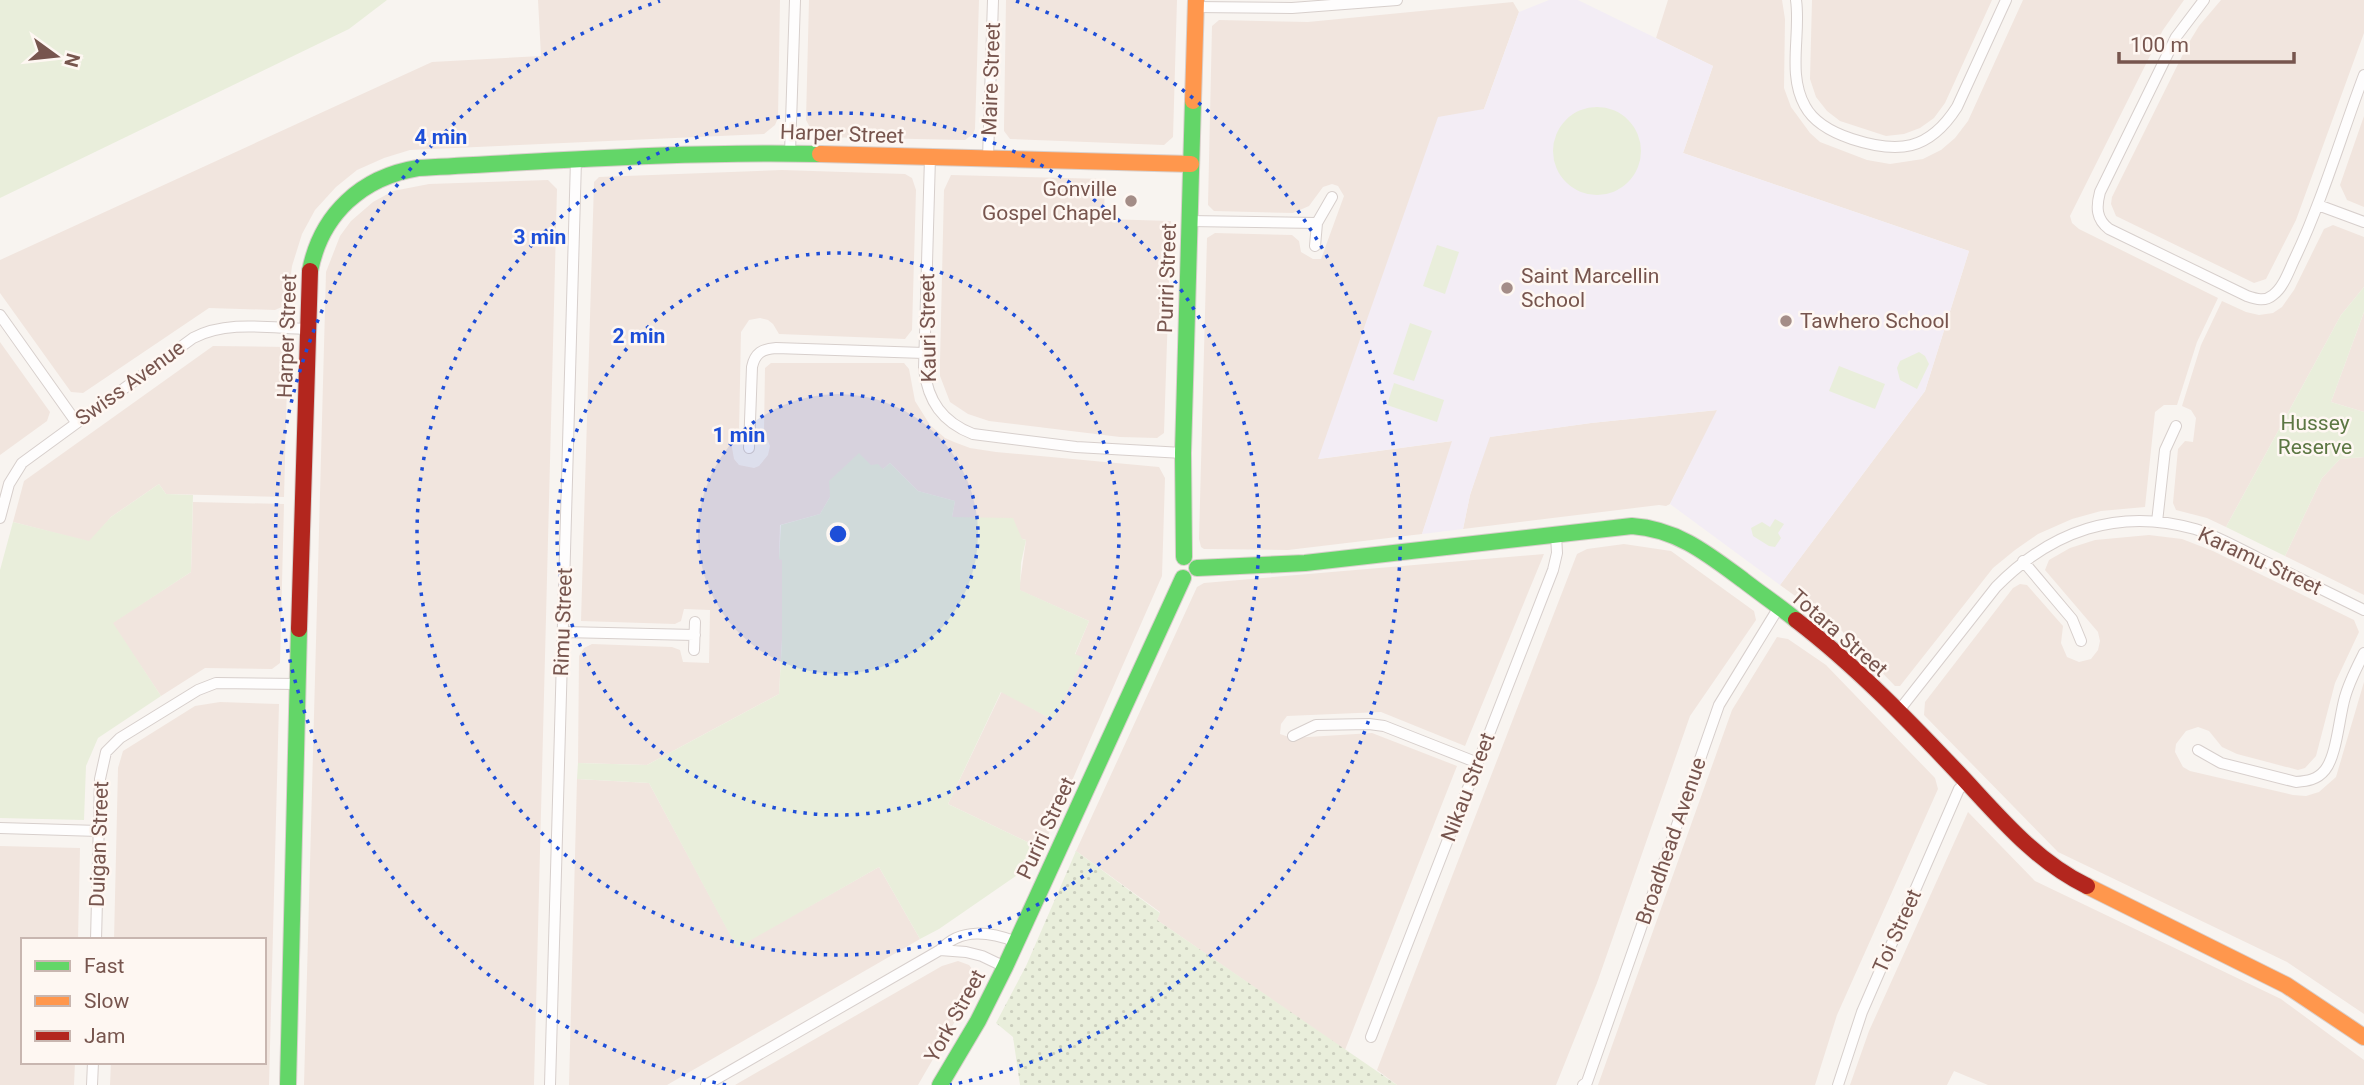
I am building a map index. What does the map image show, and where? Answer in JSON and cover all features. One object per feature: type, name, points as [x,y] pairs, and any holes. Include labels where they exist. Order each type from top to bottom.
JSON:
[{"type":"street","points":[[790,153],[795,0]]},
{"type":"street","name":"Maire Street","points":[[988,158],[993,0]]},
{"type":"street","points":[[1196,3],[1292,8],[1398,0]]},
{"type":"street","points":[[1796,0],[1796,75],[1804,105],[1819,123],[1837,134],[1875,147],[1895,149],[1916,145],[1936,134],[1947,122],[1957,107],[2006,0]]},
{"type":"street","points":[[2204,0],[2176,37],[2100,192],[2097,201],[2099,217],[2109,229],[2258,299],[2273,296],[2279,288],[2318,205],[2364,75]]},
{"type":"street","name":"Puriri Street","points":[[1184,557],[1183,453],[1196,3]]},
{"type":"street","name":"Harper Street","points":[[288,1085],[306,329],[310,265],[321,234],[342,205],[371,183],[400,171],[576,160],[790,153],[1191,164]]},
{"type":"street","name":"Kauri Street","points":[[930,158],[924,353],[926,385],[930,398],[947,421],[966,431],[990,437],[1076,447],[1183,453]]},
{"type":"street","name":"Rimu Street","points":[[550,1085],[576,160]]},
{"type":"street","points":[[1315,246],[1317,223],[1332,197]]},
{"type":"street","points":[[2318,205],[2364,222]]},
{"type":"street","points":[[1189,221],[1317,223]]},
{"type":"street","points":[[0,315],[76,422]]},
{"type":"street","name":"Swiss Avenue","points":[[0,518],[9,484],[22,463],[193,338],[206,331],[237,327],[306,329]]},
{"type":"street","points":[[749,448],[753,359],[762,350],[776,348],[924,353]]},
{"type":"street","points":[[2157,522],[2165,450],[2176,426]]},
{"type":"street","name":"Karamu Street","points":[[1897,713],[1996,587],[2023,561],[2054,541],[2113,523],[2157,522],[2198,530],[2364,610]]},
{"type":"street","name":"Totara Street","points":[[1197,568],[1305,563],[1632,526],[1665,529],[1698,546],[1840,656],[2026,844],[2065,876],[2286,985],[2364,1037]]},
{"type":"street","name":"Nikau Street","points":[[1371,1038],[1553,570],[1557,553],[1556,535]]},
{"type":"street","points":[[1184,557],[1193,559],[1197,568],[1193,576],[1183,578],[1178,574],[1178,561],[1184,557]]},
{"type":"street","points":[[2023,561],[2072,620],[2081,641]]},
{"type":"street","name":"Puriri Street","points":[[1005,967],[1183,578]]},
{"type":"street","name":"Broadhead Avenue","points":[[1583,1085],[1587,1082],[1719,705],[1779,607]]},
{"type":"street","points":[[694,650],[695,622]]},
{"type":"street","points":[[563,632],[695,635]]},
{"type":"street","points":[[2198,750],[2221,763],[2296,782],[2318,777],[2326,769],[2331,757],[2345,697],[2364,653]]},
{"type":"street","name":"Duigan Street","points":[[96,938],[100,779],[106,752],[120,738],[198,690],[216,683],[298,684]]},
{"type":"street","points":[[1293,736],[1316,725],[1384,726],[1478,763]]},
{"type":"street","name":"Toi Street","points":[[1838,1085],[1862,1012],[1959,789],[1966,782]]},
{"type":"street","points":[[0,828],[99,831]]},
{"type":"street","points":[[706,1085],[940,950],[948,941],[965,934],[992,934],[1017,942]]},
{"type":"street","points":[[940,950],[982,956],[1005,967]]},
{"type":"street","name":"York Street","points":[[940,1085],[978,1021],[1005,967]]},
{"type":"street","points":[[92,1085],[93,1064]]},
{"type":"shaded area","points":[[538,0],[780,0],[778,118],[775,125],[764,134],[410,150],[384,158],[357,170],[336,187],[315,210],[302,234],[284,306],[275,310],[209,308],[83,393],[71,392],[0,293],[0,260],[432,62],[541,56]]},
{"type":"shaded area","points":[[809,0],[979,0],[973,134],[965,140],[819,137],[813,133],[806,120]]},
{"type":"shaded area","points":[[1006,0],[1177,0],[1173,137],[1164,145],[1010,139],[1004,131]]},
{"type":"shaded area","points":[[1549,0],[1578,0],[1713,66],[1683,153],[1969,251],[1925,391],[1780,585],[1670,504],[1717,410],[1490,437],[1470,495],[1463,529],[1422,534],[1452,441],[1318,459],[1438,117],[1484,109],[1519,12]]},
{"type":"shaded area","points":[[1668,0],[1782,0],[1785,19],[1784,88],[1791,107],[1820,142],[1867,160],[1890,164],[1923,159],[1941,150],[1955,138],[1968,121],[2023,0],[2184,0],[2163,30],[2070,216],[2072,223],[2079,229],[2218,298],[2197,342],[2177,405],[2164,405],[2155,412],[2145,507],[2101,511],[2072,519],[2038,534],[2015,550],[1993,568],[1900,686],[1895,686],[1838,627],[1780,585],[1925,391],[1969,251],[1683,153],[1713,66],[1656,38]]},
{"type":"shaded area","points":[[1812,0],[1992,0],[1945,103],[1934,118],[1920,128],[1904,134],[1886,136],[1840,121],[1827,111],[1816,97],[1810,79]]},
{"type":"shaded area","points":[[2221,0],[2364,0],[2364,33],[2296,220],[2266,279],[2254,283],[2116,216],[2111,204],[2112,197],[2188,44]]},
{"type":"shaded area","points":[[1513,2],[1519,12],[1484,109],[1319,459],[1453,441],[1422,534],[1288,550],[1204,549],[1199,539],[1207,238],[1215,233],[1292,235],[1299,241],[1301,252],[1313,259],[1321,259],[1344,196],[1338,186],[1332,184],[1323,187],[1309,206],[1293,213],[1214,211],[1208,205],[1212,26],[1219,20],[1308,22]]},
{"type":"shaded area","points":[[2364,116],[2364,207],[2347,200],[2340,185]]},
{"type":"shaded area","points":[[782,170],[905,174],[912,178],[916,190],[912,330],[905,339],[779,334],[768,320],[749,320],[741,332],[739,432],[731,442],[734,459],[739,465],[754,468],[768,455],[770,446],[764,431],[765,368],[771,363],[904,363],[909,369],[915,401],[930,425],[954,442],[970,448],[996,452],[1159,467],[1165,478],[1162,576],[1042,849],[948,804],[1002,691],[1053,720],[1083,658],[1075,655],[1089,621],[1019,590],[1026,540],[952,517],[955,501],[918,491],[890,463],[830,497],[820,514],[780,525],[783,621],[779,694],[647,765],[578,763],[579,656],[584,648],[592,644],[672,647],[680,650],[683,662],[709,663],[710,610],[684,609],[681,621],[675,624],[581,621],[594,182],[599,177]]},
{"type":"shaded area","points":[[951,175],[1105,179],[1104,219],[1171,221],[1164,433],[1157,438],[1120,437],[989,421],[968,414],[950,402],[940,376],[940,361],[944,190]]},
{"type":"shaded area","points":[[548,180],[557,189],[534,1085],[304,1085],[326,272],[340,236],[351,221],[373,202],[393,191],[429,184]]},
{"type":"shaded area","points":[[2333,225],[2364,237],[2364,287],[2341,315],[2226,527],[2207,518],[2176,510],[2173,503],[2178,449],[2185,441],[2193,442],[2196,418],[2191,410],[2182,406],[2201,345],[2222,301],[2259,315],[2273,313],[2282,307],[2294,290],[2324,229]]},
{"type":"shaded area","points":[[2364,312],[2364,412],[2331,402]]},
{"type":"shaded area","points":[[0,342],[50,412],[47,421],[0,455]]},
{"type":"shaded area","points":[[213,346],[288,347],[284,497],[166,494],[159,484],[111,517],[90,542],[13,522],[24,481]]},
{"type":"shaded area","points":[[1718,410],[1670,504],[1666,506],[1463,529],[1470,495],[1489,437]]},
{"type":"shaded area","points":[[2364,457],[2364,595],[2285,556],[2322,478],[2340,459]]},
{"type":"shaded area","points":[[193,502],[284,504],[280,663],[272,669],[205,668],[161,696],[112,623],[191,572]]},
{"type":"shaded area","points":[[2149,535],[2182,539],[2213,551],[2354,620],[2359,632],[2335,683],[2316,756],[2305,768],[2298,770],[2237,754],[2222,747],[2209,731],[2198,727],[2186,731],[2176,744],[2175,752],[2183,767],[2190,771],[2293,795],[2306,796],[2319,792],[2336,777],[2364,682],[2364,1014],[2287,962],[2058,852],[1924,715],[1925,702],[2013,588],[2020,584],[2027,585],[2063,626],[2061,643],[2067,657],[2079,662],[2091,659],[2098,650],[2098,632],[2045,570],[2049,560],[2070,548],[2095,540]]},
{"type":"shaded area","points":[[1624,544],[1671,551],[1754,611],[1756,620],[1690,716],[1597,983],[1556,1085],[1397,1085],[1377,1070],[1577,554],[1587,549]]},
{"type":"shaded area","points":[[1544,554],[1465,746],[1381,712],[1287,716],[1281,724],[1280,734],[1292,738],[1372,733],[1457,766],[1345,1050],[1157,920],[1160,912],[1076,851],[1197,587],[1204,583]]},
{"type":"shaded area","points":[[1777,637],[1788,639],[1826,665],[1935,778],[1938,789],[1837,1015],[1815,1085],[1598,1085],[1732,710]]},
{"type":"shaded area","points":[[220,702],[279,704],[269,1085],[110,1085],[111,1064],[266,1064],[266,938],[114,938],[118,768],[123,751],[195,706]]},
{"type":"shaded area","points":[[577,779],[649,783],[737,947],[879,867],[920,939],[667,1085],[569,1085]]},
{"type":"shaded area","points":[[1968,812],[2035,881],[2281,999],[2364,1060],[2364,1085],[1988,1085],[1954,1071],[1947,1085],[1850,1085],[1869,1031]]},
{"type":"shaded area","points":[[0,846],[80,848],[78,938],[21,938],[21,1064],[75,1064],[74,1085],[0,1085]]},
{"type":"shaded area","points":[[958,961],[969,965],[973,970],[976,985],[918,1085],[735,1085],[942,966]]},
{"type":"green space","points":[[0,0],[387,0],[349,29],[0,198]]},
{"type":"green space","points":[[1597,107],[1614,110],[1628,120],[1638,134],[1641,151],[1638,168],[1628,182],[1614,192],[1597,195],[1580,192],[1566,182],[1556,168],[1553,151],[1556,134],[1566,120],[1580,110]]},
{"type":"green space","points":[[1437,245],[1459,252],[1445,294],[1423,286]]},
{"type":"green space","name":"Hussey Reserve","points":[[2364,287],[2364,312],[2331,402],[2364,412],[2364,457],[2340,459],[2322,478],[2285,556],[2226,527],[2341,315]]},
{"type":"green space","points":[[1410,323],[1432,331],[1414,381],[1393,374]]},
{"type":"green space","points":[[1919,352],[1929,364],[1917,389],[1900,380],[1897,368],[1900,361]]},
{"type":"green space","points":[[1839,366],[1885,384],[1875,409],[1829,391]]},
{"type":"green space","points":[[1394,383],[1444,400],[1437,422],[1387,405]]},
{"type":"green space","points":[[859,453],[871,465],[878,464],[883,469],[890,463],[918,491],[955,501],[952,517],[1013,518],[1022,539],[1026,540],[1021,563],[1020,590],[1089,621],[1075,654],[1084,658],[1053,720],[1001,692],[948,804],[1042,849],[1036,862],[939,929],[920,939],[879,867],[737,948],[649,783],[577,779],[578,763],[647,765],[779,694],[782,641],[782,560],[779,559],[781,525],[820,514],[830,497],[829,481]]},
{"type":"green space","points":[[159,484],[166,494],[193,495],[191,572],[113,623],[161,696],[98,738],[86,766],[84,820],[0,818],[0,570],[13,522],[89,541],[111,517]]},
{"type":"green space","points":[[1775,519],[1784,524],[1778,533],[1781,538],[1775,547],[1753,536],[1751,528],[1762,522],[1770,527]]},
{"type":"green space","points":[[1076,851],[1160,913],[1157,920],[1397,1085],[1020,1085],[1013,1037],[996,1023],[1026,966]]},
{"type":"traffic: fast","points":[[1184,557],[1183,453],[1193,101]]},
{"type":"traffic: fast","points":[[310,271],[324,232],[347,202],[379,180],[418,168],[669,155],[820,154]]},
{"type":"traffic: fast","points":[[1197,568],[1305,563],[1632,526],[1663,532],[1691,544],[1796,620]]},
{"type":"traffic: fast","points":[[940,1085],[978,1021],[1005,967],[1183,578]]},
{"type":"traffic: fast","points":[[288,1085],[299,629]]},
{"type":"traffic: slow","points":[[1193,101],[1196,0]]},
{"type":"traffic: slow","points":[[820,154],[1191,164]]},
{"type":"traffic: slow","points":[[2087,886],[2286,985],[2364,1037]]},
{"type":"traffic: jam","points":[[299,629],[310,271]]},
{"type":"traffic: jam","points":[[1796,620],[1840,656],[1882,696],[2035,852],[2087,886]]},
{"type":"place","name":"Gonville Gospel Chapel","points":[[1131,201]]},
{"type":"place","name":"Saint Marcellin School","points":[[1507,288]]},
{"type":"place","name":"Tawhero School","points":[[1786,321]]}]
